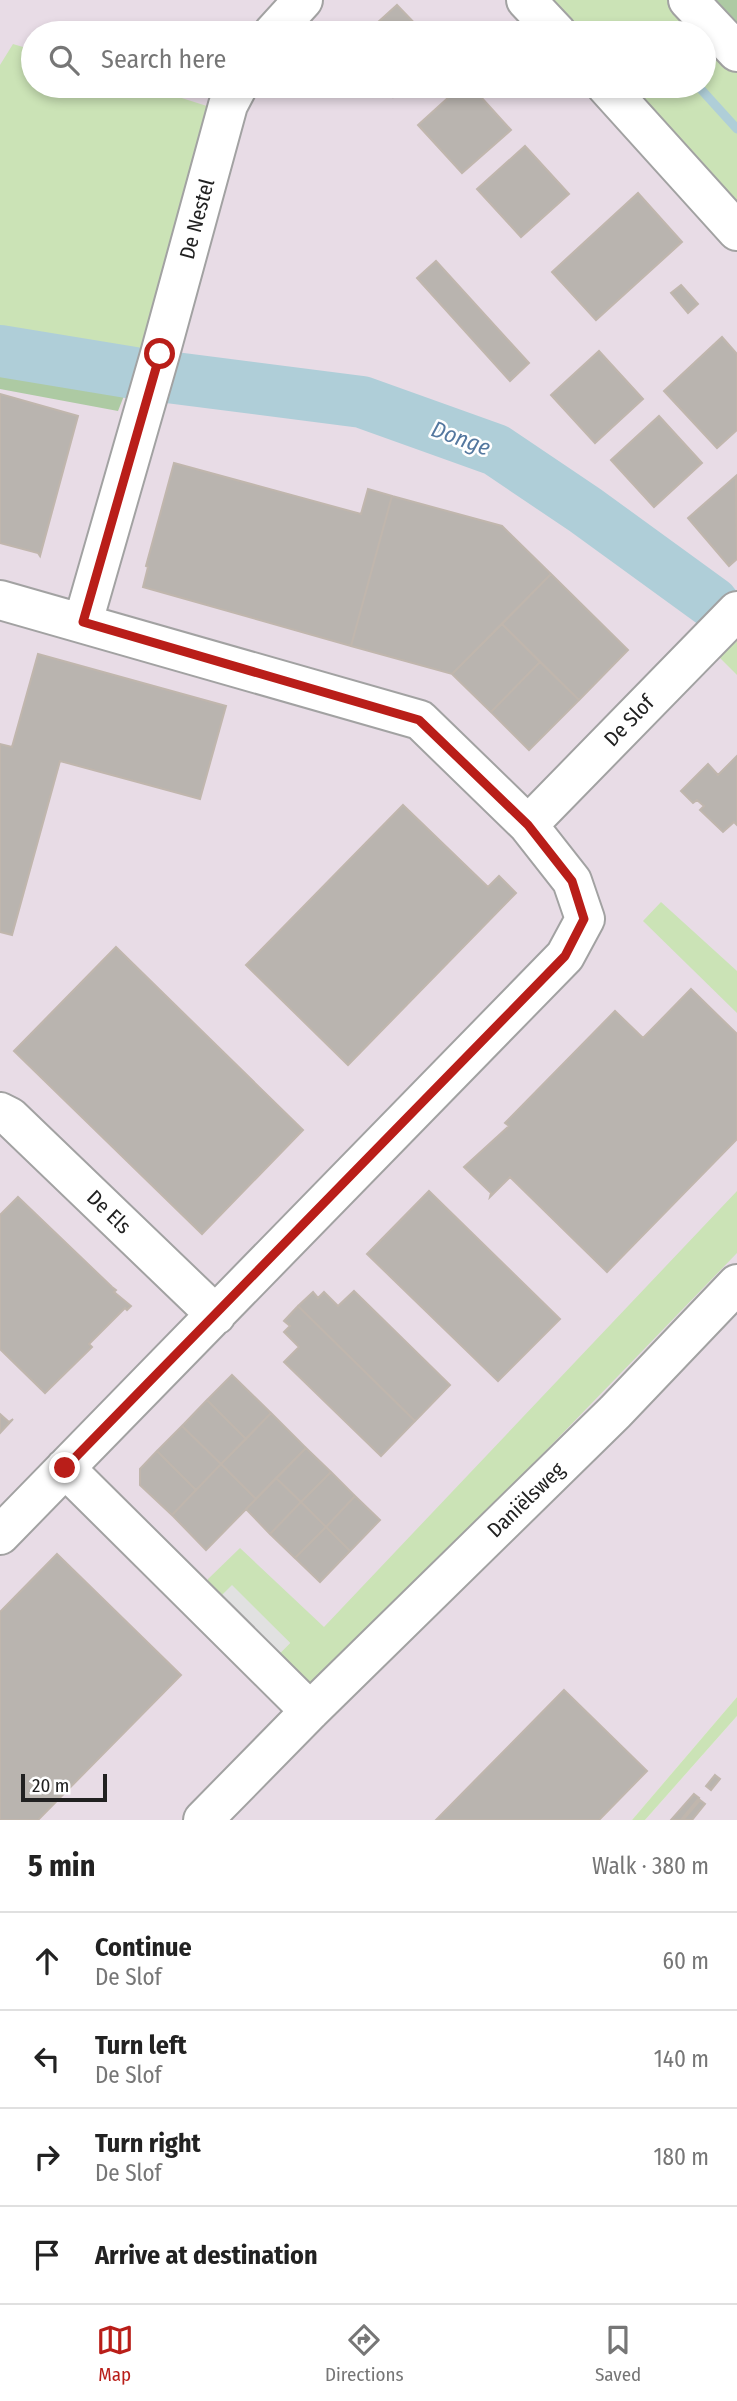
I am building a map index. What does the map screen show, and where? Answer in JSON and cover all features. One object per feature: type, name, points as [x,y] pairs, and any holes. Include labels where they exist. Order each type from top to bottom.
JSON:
[{"type":"street","points":[[284,21],[303,0]]},
{"type":"street","points":[[526,0],[546,21]]},
{"type":"street","points":[[688,0],[708,21]]},
{"type":"street","points":[[716,29],[737,51]]},
{"type":"street","name":"De Nestel","points":[[83,622],[232,98]]},
{"type":"street","points":[[617,98],[737,232]]},
{"type":"street","points":[[0,600],[419,720],[528,825],[572,881],[584,919],[565,956],[0,1535]]},
{"type":"street","name":"De Slof","points":[[528,825],[733,614]]},
{"type":"street","name":"De Els","points":[[0,1112],[10,1117],[216,1315]]},
{"type":"street","name":"Daniëlsweg","points":[[203,1820],[310,1711],[615,1412],[737,1284]]},
{"type":"street","points":[[65,1468],[310,1711]]},
{"type":"shaded area","points":[[0,0],[723,0],[737,15],[737,1697],[632,1820],[0,1820]]},
{"type":"shaded area","points":[[232,1585],[290,1643],[274,1659],[216,1601]]},
{"type":"shaded area","points":[[737,1716],[737,1820],[645,1820]]},
{"type":"green space","points":[[552,0],[683,0],[703,21],[571,21]]},
{"type":"green space","points":[[701,0],[737,0],[737,37]]},
{"type":"green space","points":[[716,35],[737,58],[737,206],[640,98],[716,98]]},
{"type":"green space","points":[[13,44],[21,46],[21,98],[182,98],[210,107],[135,368],[0,348],[0,65]]},
{"type":"green space","points":[[0,348],[135,368],[118,411],[0,389]]},
{"type":"green space","points":[[737,641],[737,675],[719,657]]},
{"type":"green space","points":[[661,902],[737,971],[737,1013],[643,921]]},
{"type":"green space","points":[[737,1191],[737,1253],[329,1675],[314,1686],[297,1678],[274,1659],[290,1643],[232,1586],[216,1601],[207,1591],[208,1579],[240,1548],[324,1627]]},
{"type":"green space","points":[[737,1697],[737,1716],[645,1820],[632,1820]]},
{"type":"building","points":[[397,5],[412,21],[379,21]]},
{"type":"building","points":[[448,98],[482,98],[511,130],[462,173],[418,125]]},
{"type":"building","points":[[525,146],[569,194],[521,237],[477,189]]},
{"type":"building","points":[[638,193],[682,242],[596,320],[552,272]]},
{"type":"building","points":[[436,261],[529,363],[510,381],[417,278]]},
{"type":"building","points":[[681,285],[698,304],[688,313],[671,293]]},
{"type":"building","points":[[722,337],[737,354],[737,430],[717,448],[664,391]]},
{"type":"building","points":[[599,351],[643,399],[595,443],[551,395]]},
{"type":"building","points":[[0,394],[78,416],[40,556],[38,553],[0,543]]},
{"type":"building","points":[[659,416],[702,463],[654,507],[611,460]]},
{"type":"building","points":[[174,463],[361,514],[368,489],[392,496],[351,646],[143,587],[148,567],[146,566]]},
{"type":"building","points":[[736,476],[737,559],[729,566],[688,518]]},
{"type":"building","points":[[392,496],[502,526],[551,574],[452,674],[351,646]]},
{"type":"building","points":[[551,574],[628,650],[579,700],[502,624]]},
{"type":"building","points":[[502,624],[540,662],[491,712],[452,674]]},
{"type":"building","points":[[38,654],[226,706],[200,799],[60,761],[12,935],[0,932],[0,744],[12,747]]},
{"type":"building","points":[[540,662],[579,700],[529,750],[491,712]]},
{"type":"building","points":[[737,756],[737,825],[734,822],[723,832],[700,810],[704,806],[697,800],[693,803],[681,791],[708,764],[718,775]]},
{"type":"building","points":[[403,805],[488,887],[499,876],[516,893],[348,1065],[246,965]]},
{"type":"building","points":[[116,947],[303,1130],[202,1234],[14,1051]]},
{"type":"building","points":[[691,989],[737,1034],[737,1139],[607,1272],[510,1177],[490,1197],[491,1193],[464,1167],[509,1126],[505,1123],[615,1011],[643,1038]]},
{"type":"building","points":[[429,1191],[560,1319],[498,1381],[367,1254]]},
{"type":"building","points":[[18,1197],[131,1306],[127,1310],[125,1308],[89,1344],[92,1347],[45,1393],[0,1349],[0,1215]]},
{"type":"building","points":[[354,1291],[450,1385],[415,1421],[298,1306],[313,1292],[318,1298],[324,1292],[338,1306]]},
{"type":"building","points":[[298,1306],[415,1421],[381,1456],[284,1362],[299,1347],[284,1332],[290,1326],[284,1321]]},
{"type":"building","points":[[232,1375],[271,1413],[246,1439],[207,1400]]},
{"type":"building","points":[[207,1400],[246,1439],[221,1464],[182,1426]]},
{"type":"building","points":[[271,1413],[306,1448],[256,1499],[221,1464]]},
{"type":"building","points":[[0,1414],[9,1422],[13,1419],[0,1433]]},
{"type":"building","points":[[182,1426],[221,1464],[196,1490],[157,1451]]},
{"type":"building","points":[[306,1448],[331,1472],[301,1502],[276,1478]]},
{"type":"building","points":[[157,1451],[196,1490],[172,1515],[140,1485],[140,1469]]},
{"type":"building","points":[[221,1464],[256,1499],[206,1550],[172,1515]]},
{"type":"building","points":[[331,1472],[355,1496],[326,1527],[301,1502]]},
{"type":"building","points":[[276,1478],[301,1502],[270,1534],[246,1509]]},
{"type":"building","points":[[355,1496],[380,1520],[350,1551],[326,1527]]},
{"type":"building","points":[[301,1502],[326,1527],[295,1558],[270,1534]]},
{"type":"building","points":[[326,1527],[350,1551],[320,1582],[295,1558]]},
{"type":"building","points":[[57,1554],[181,1675],[38,1820],[0,1820],[0,1612]]},
{"type":"building","points":[[564,1690],[647,1771],[599,1820],[436,1820]]},
{"type":"building","points":[[715,1775],[720,1779],[711,1790],[706,1786]]},
{"type":"building","points":[[694,1794],[699,1798],[681,1820],[671,1820]]},
{"type":"building","points":[[700,1800],[705,1804],[692,1820],[683,1820]]},
{"type":"waterway","points":[[709,98],[737,129]]},
{"type":"waterway","name":"Donge","points":[[0,351],[134,373]]},
{"type":"waterway","name":"Donge","points":[[167,377],[362,402],[496,450],[585,510],[713,603]]},
{"type":"route","points":[[65,1468],[565,956],[584,919],[572,881],[528,825],[419,720],[83,622],[160,354]]}]
